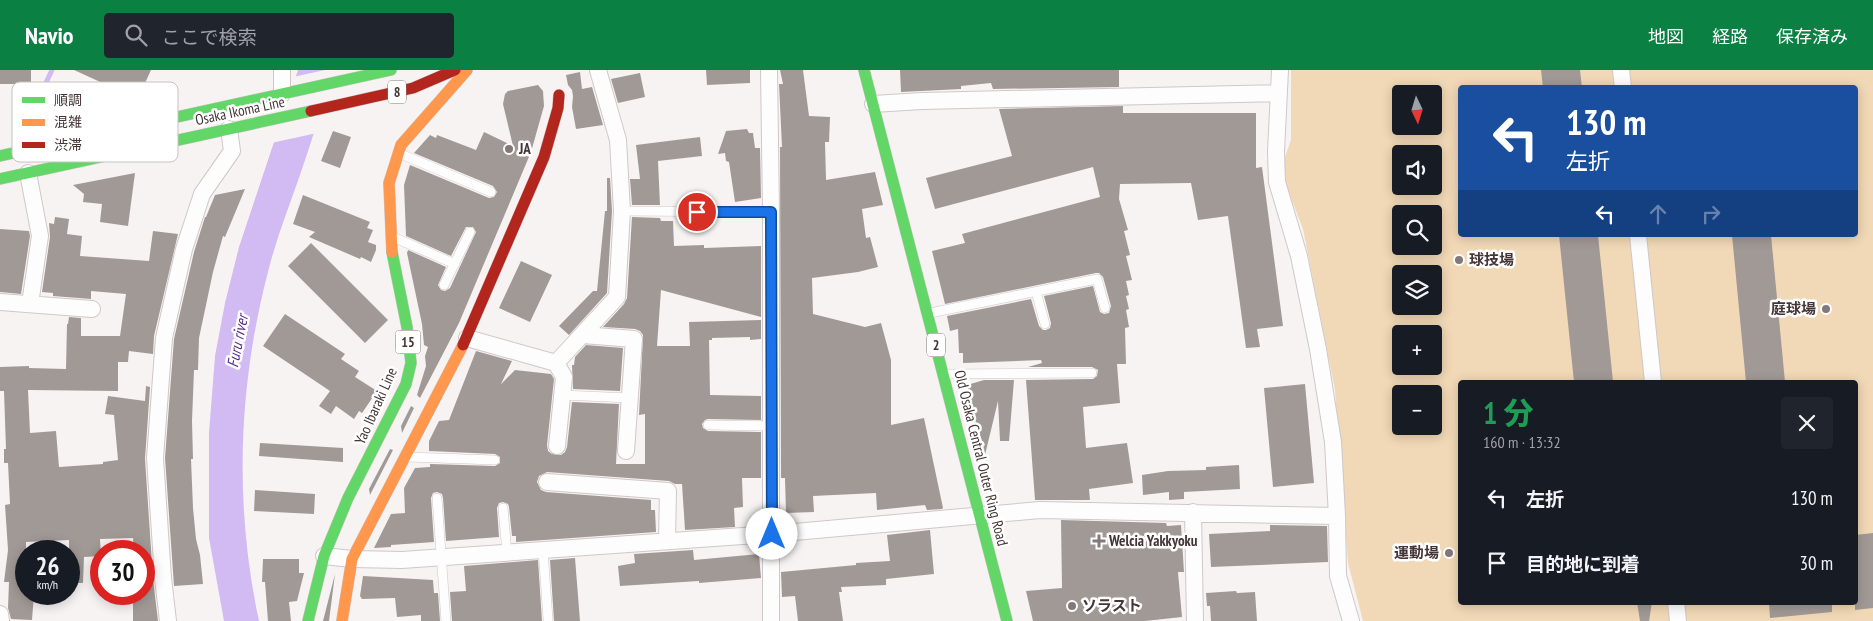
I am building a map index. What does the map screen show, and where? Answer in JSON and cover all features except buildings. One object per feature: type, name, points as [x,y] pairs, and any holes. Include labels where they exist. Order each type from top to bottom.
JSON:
[{"type":"main road","name":"Osaka Ikoma Line","points":[[178,117],[391,70]]},
{"type":"main road","name":"Osaka Ikoma Line","points":[[178,140],[413,88],[455,70]]},
{"type":"main road","name":"Yao Ibaraki Line","points":[[308,621],[324,556],[348,498],[406,384],[411,363],[391,249],[389,183],[401,145],[467,70]]},
{"type":"main road","name":"Old Osaka Central Outer Ring Road","points":[[864,70],[902,223],[928,313],[1007,621]]},
{"type":"main road","points":[[342,621],[352,559],[467,338],[544,157],[558,108],[559,95]]},
{"type":"main road","name":"Osaka Ikoma Line","points":[[0,179],[77,162]]},
{"type":"street","points":[[282,70],[282,94]]},
{"type":"street","points":[[556,362],[617,297],[622,211],[618,140],[598,70]]},
{"type":"street","points":[[768,70],[771,212],[771,621]]},
{"type":"street","points":[[1280,70],[1276,152],[1277,182],[1300,256],[1334,442],[1338,516],[1338,576],[1352,621]]},
{"type":"street","points":[[1621,70],[1623,85]]},
{"type":"street","points":[[873,104],[922,101],[1278,93]]},
{"type":"street","points":[[168,621],[163,578],[155,458],[164,338],[184,249],[202,194],[232,151],[229,129]]},
{"type":"street","points":[[22,174],[40,236],[30,304]]},
{"type":"street","points":[[1638,237],[1653,380]]},
{"type":"street","points":[[0,302],[92,309]]},
{"type":"street","points":[[582,335],[634,339],[626,451]]},
{"type":"street","points":[[467,338],[556,362],[564,377],[557,446]]},
{"type":"street","points":[[547,482],[668,491],[667,541]]},
{"type":"street","points":[[324,556],[352,559],[402,560],[442,558],[772,534],[1040,510],[1338,516]]},
{"type":"street","points":[[1193,512],[1195,621]]},
{"type":"street","points":[[1676,605],[1678,621]]},
{"type":"street","points":[[0,614],[1,621]]},
{"type":"lane","points":[[398,153],[491,192]]},
{"type":"lane","points":[[622,211],[771,212]]},
{"type":"lane","points":[[444,285],[470,232]]},
{"type":"lane","points":[[390,236],[455,264]]},
{"type":"lane","points":[[928,313],[1097,280],[1105,308]]},
{"type":"lane","points":[[1036,292],[1045,324]]},
{"type":"lane","points":[[944,374],[1092,373]]},
{"type":"lane","points":[[562,395],[630,398]]},
{"type":"lane","points":[[708,425],[772,426]]},
{"type":"lane","points":[[405,457],[495,460]]},
{"type":"lane","points":[[437,498],[446,621]]},
{"type":"lane","points":[[503,508],[507,553]]},
{"type":"lane","points":[[543,550],[548,619]]},
{"type":"shaded area","points":[[1291,70],[1873,70],[1873,621],[1363,621],[1348,563],[1335,390],[1303,229],[1286,185],[1284,160],[1291,140]]},
{"type":"water","name":"Furu river","points":[[298,70],[333,70],[309,149],[271,260],[250,359],[245,402],[243,490],[251,577],[259,621],[224,621],[209,538],[209,433],[215,356],[225,303],[239,247]]},
{"type":"pier","points":[[325,70],[336,70],[317,133],[271,143],[293,77]]},
{"type":"waterway","points":[[46,82],[52,70]]},
{"type":"traffic: fast","points":[[178,117],[391,70]]},
{"type":"traffic: fast","points":[[864,70],[1007,621]]},
{"type":"traffic: fast","points":[[178,140],[311,111]]},
{"type":"traffic: fast","points":[[0,156],[12,153]]},
{"type":"traffic: fast","points":[[0,179],[78,162]]},
{"type":"traffic: fast","points":[[308,621],[324,556],[348,498],[406,384],[411,363],[407,327],[392,252]]},
{"type":"traffic: slow","points":[[392,252],[389,183],[401,145],[467,70]]},
{"type":"traffic: slow","points":[[342,621],[352,559],[463,345]]},
{"type":"traffic: jam","points":[[311,111],[413,88],[455,70]]},
{"type":"traffic: jam","points":[[463,345],[544,157],[558,108],[559,95]]},
{"type":"place","name":"JA","points":[[509,149]]},
{"type":"place","name":"球技場","points":[[1459,260]]},
{"type":"place","name":"庭球場","points":[[1826,309]]},
{"type":"place","name":"Welcia Yakkyoku","points":[[1099,541]]},
{"type":"place","name":"運動場","points":[[1449,553]]},
{"type":"place","name":"ソラスト","points":[[1072,606]]},
{"type":"route","points":[[697,212],[771,212],[772,534]]}]
